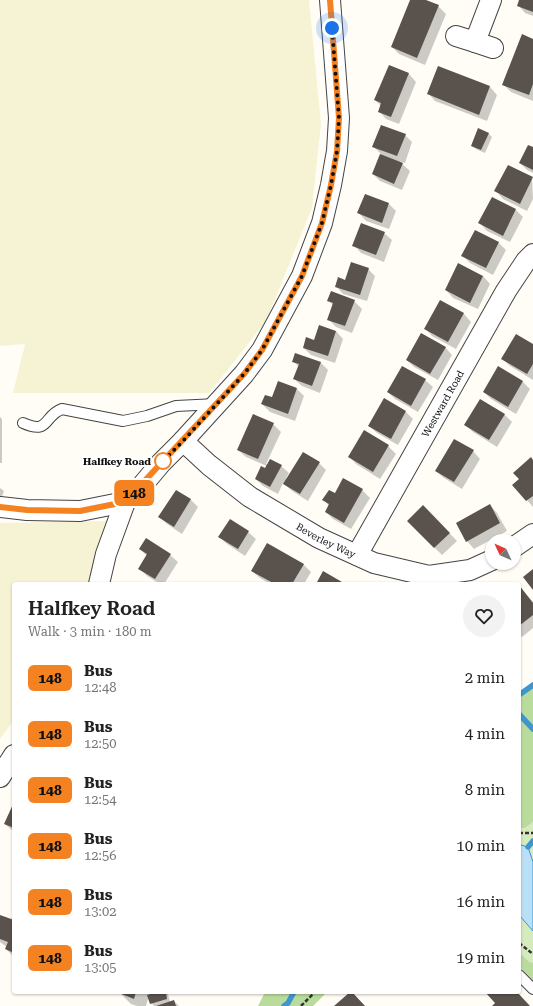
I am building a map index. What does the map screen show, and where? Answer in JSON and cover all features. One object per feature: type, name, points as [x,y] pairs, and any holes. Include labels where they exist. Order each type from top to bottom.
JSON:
[{"type":"street","points":[[99,582],[106,554],[125,502],[244,374],[262,350],[302,276],[322,223],[337,151],[339,118],[330,0]]},
{"type":"street","points":[[456,36],[484,45],[491,0]]},
{"type":"street","name":"Westward Road","points":[[357,555],[506,291],[526,261],[533,254]]},
{"type":"street","name":"Beverley Way","points":[[183,441],[209,465],[250,497],[319,538],[374,563],[429,580],[470,570],[485,563]]},
{"type":"street","points":[[0,507],[27,510],[80,511],[125,502]]},
{"type":"street","points":[[521,542],[533,534]]},
{"type":"lane","points":[[23,423],[34,428],[39,428],[58,410],[62,409],[123,421],[147,416],[176,406],[217,404]]},
{"type":"lane","points":[[521,977],[533,989]]},
{"type":"path","points":[[521,833],[533,833]]},
{"type":"path","points":[[521,945],[533,954]]},
{"type":"path","points":[[302,1006],[313,994]]},
{"type":"shaded area","points":[[0,0],[309,0],[321,124],[312,208],[266,321],[209,393],[13,393],[25,344],[0,346]]},
{"type":"shaded area","points":[[107,521],[91,582],[12,582],[12,723],[0,739],[0,523]]},
{"type":"green space","points":[[533,685],[533,822],[525,828],[521,829],[521,694]]},
{"type":"green space","points":[[533,822],[533,980],[521,968],[521,829],[525,828]]},
{"type":"green space","points":[[521,954],[529,962],[533,963],[533,980],[521,968]]},
{"type":"green space","points":[[264,994],[325,994],[313,1006],[258,1006]]},
{"type":"water","points":[[521,845],[528,847],[533,862],[533,931],[521,917]]},
{"type":"building","points":[[410,0],[426,0],[439,5],[417,58],[391,47]]},
{"type":"building","points":[[519,0],[533,0],[533,12],[517,6]]},
{"type":"building","points":[[522,34],[533,39],[533,84],[529,95],[502,85]]},
{"type":"building","points":[[389,65],[409,73],[391,117],[378,112],[381,103],[374,100]]},
{"type":"building","points":[[438,66],[490,86],[479,115],[427,94]]},
{"type":"building","points":[[381,125],[406,134],[397,156],[372,147]]},
{"type":"building","points":[[478,128],[489,133],[481,150],[471,146]]},
{"type":"building","points":[[528,145],[533,147],[533,170],[519,163]]},
{"type":"building","points":[[380,154],[403,163],[394,184],[372,174]]},
{"type":"building","points":[[508,165],[533,177],[520,204],[494,191]]},
{"type":"building","points":[[365,194],[389,203],[382,223],[357,213]]},
{"type":"building","points":[[492,197],[516,209],[503,236],[478,223]]},
{"type":"building","points":[[361,223],[385,232],[376,255],[352,246]]},
{"type":"building","points":[[475,230],[499,242],[486,268],[461,256]]},
{"type":"building","points":[[351,262],[369,268],[360,295],[335,287],[338,277],[345,280]]},
{"type":"building","points":[[458,263],[483,276],[470,303],[445,290]]},
{"type":"building","points":[[331,291],[355,300],[345,326],[327,320],[333,303],[327,301]]},
{"type":"building","points":[[440,300],[464,313],[448,342],[424,329]]},
{"type":"building","points":[[319,325],[336,331],[328,356],[303,348],[306,337],[314,340]]},
{"type":"building","points":[[421,333],[446,347],[430,374],[406,360]]},
{"type":"building","points":[[516,334],[533,344],[533,364],[527,374],[501,359]]},
{"type":"building","points":[[295,353],[321,362],[312,386],[293,379],[299,364],[292,362]]},
{"type":"building","points":[[402,366],[426,379],[411,406],[387,392]]},
{"type":"building","points":[[498,366],[523,381],[508,407],[483,392]]},
{"type":"building","points":[[278,381],[297,388],[288,414],[261,404],[265,395],[272,397]]},
{"type":"building","points":[[384,398],[406,411],[391,439],[368,426]]},
{"type":"building","points":[[480,399],[505,414],[489,440],[464,425]]},
{"type":"building","points":[[253,414],[274,423],[258,459],[237,450]]},
{"type":"building","points":[[364,430],[389,445],[373,472],[348,457]]},
{"type":"building","points":[[454,439],[474,450],[454,482],[435,471]]},
{"type":"building","points":[[303,452],[320,462],[300,494],[283,484]]},
{"type":"building","points":[[531,457],[533,460],[533,496],[526,501],[512,485],[519,479],[513,473]]},
{"type":"building","points":[[270,459],[282,465],[270,487],[255,479],[261,466],[265,468]]},
{"type":"building","points":[[343,478],[363,489],[344,523],[325,512],[329,504],[322,500],[329,490],[335,493]]},
{"type":"building","points":[[176,490],[191,499],[174,527],[158,517]]},
{"type":"building","points":[[490,504],[500,523],[466,542],[456,523]]},
{"type":"building","points":[[423,505],[450,533],[434,548],[407,521]]},
{"type":"building","points":[[230,519],[249,531],[238,549],[218,537]]},
{"type":"building","points":[[146,538],[171,554],[155,579],[138,569],[147,554],[139,549]]},
{"type":"building","points":[[267,543],[304,564],[293,582],[271,582],[251,571]]},
{"type":"building","points":[[533,569],[533,590],[523,577]]},
{"type":"building","points":[[323,571],[342,582],[317,582]]},
{"type":"building","points":[[521,588],[533,603],[533,615],[521,624]]},
{"type":"building","points":[[12,806],[12,827],[4,824]]},
{"type":"building","points":[[0,915],[12,919],[12,952],[5,949],[8,942],[0,939]]},
{"type":"building","points":[[122,994],[135,994],[134,999]]},
{"type":"building","points":[[166,994],[167,999],[150,1004],[147,995]]},
{"type":"building","points":[[348,994],[354,994],[365,1006],[334,1006]]},
{"type":"building","points":[[487,994],[519,994],[530,1006],[492,1006],[495,1003]]},
{"type":"building","points":[[174,1000],[176,1006],[156,1006]]},
{"type":"waterway","points":[[521,694],[533,685]]},
{"type":"waterway","points":[[521,716],[533,729]]},
{"type":"waterway","points":[[528,847],[533,841]]},
{"type":"waterway","points":[[284,1006],[288,1003],[293,994]]},
{"type":"bus line","name":"148","points":[[0,507],[27,510],[80,511],[125,502],[140,488],[161,463],[244,374],[262,350],[302,276],[322,223],[331,185],[337,151],[339,118],[330,0]]},
{"type":"place","name":"Halfkey Road","points":[[163,461]]},
{"type":"route","points":[[163,461],[161,463],[244,374],[262,350],[302,276],[322,223],[337,151],[339,118],[332,28]]}]
